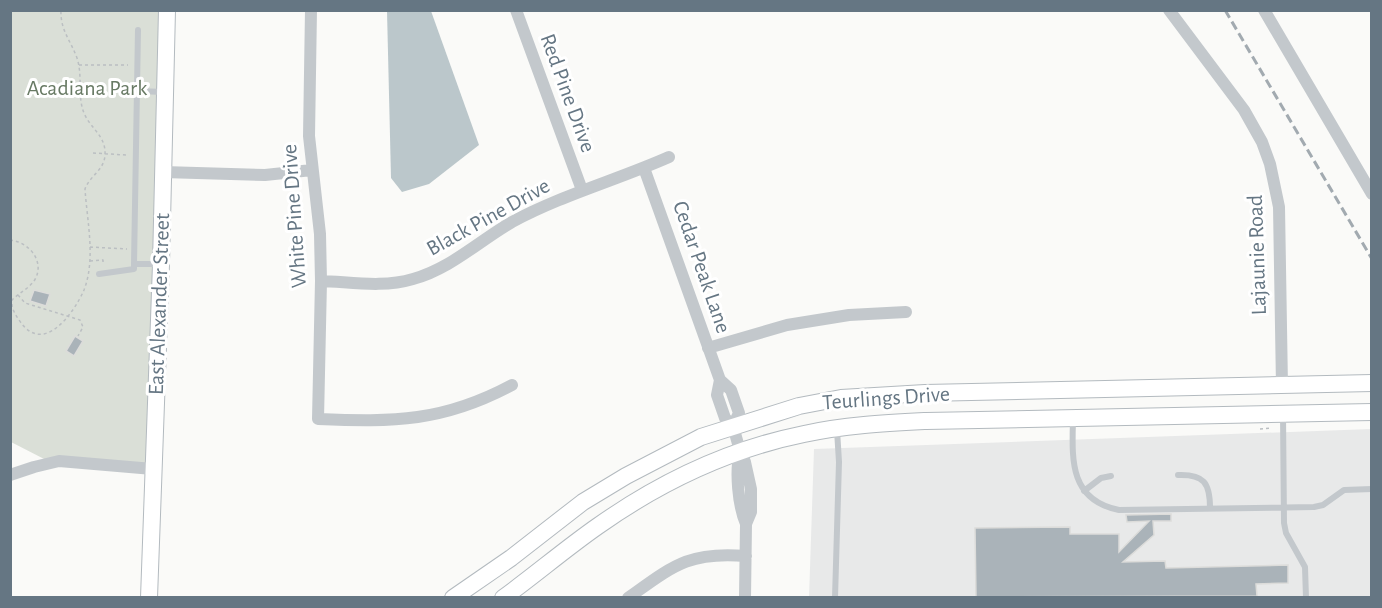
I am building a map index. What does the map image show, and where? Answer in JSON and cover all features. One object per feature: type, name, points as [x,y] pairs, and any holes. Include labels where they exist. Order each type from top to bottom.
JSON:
[{"type":"street","name":"East Alexander Street","points":[[149,597],[167,10]]},
{"type":"street","name":"White Pine Drive","points":[[311,10],[309,116],[312,170],[320,234],[321,281],[318,418],[364,420],[422,418],[459,409],[489,398],[512,385]]},
{"type":"street","name":"Red Pine Drive","points":[[516,10],[582,190]]},
{"type":"street","name":"Lajaunie Road","points":[[1169,10],[1244,110],[1262,142],[1270,164],[1279,207],[1282,386]]},
{"type":"street","points":[[1264,10],[1371,194]]},
{"type":"street","name":"Black Pine Drive","points":[[321,281],[369,284],[395,283],[412,279],[445,265],[512,223],[582,190],[669,158]]},
{"type":"street","name":"Cedar Peak Lane","points":[[644,168],[720,380],[717,395],[726,418],[733,426],[745,462],[751,489],[751,512],[747,524],[745,597]]},
{"type":"street","points":[[163,172],[265,175],[312,170]]},
{"type":"street","points":[[708,348],[787,325],[849,315],[906,312]]},
{"type":"street","name":"Teurlings Drive","points":[[453,597],[511,558],[584,502],[626,476],[701,437],[799,406],[841,398],[926,393],[1371,384]]},
{"type":"street","points":[[1282,386],[1283,413]]},
{"type":"street","points":[[1072,391],[1073,418]]},
{"type":"street","name":"Teurlings Drive","points":[[503,597],[599,525],[640,500],[703,467],[740,451],[805,433],[885,423],[1371,412]]},
{"type":"street","points":[[10,475],[59,461],[153,469]]},
{"type":"street","points":[[628,597],[688,559],[713,554],[746,556]]},
{"type":"lane","points":[[102,274],[134,269],[138,30]]},
{"type":"lane","points":[[137,91],[165,92]]},
{"type":"lane","points":[[134,264],[161,264]]},
{"type":"lane","points":[[1283,413],[1286,533],[1305,567],[1306,597]]},
{"type":"lane","points":[[1073,418],[1073,466],[1077,479],[1095,501],[1107,508],[1119,510],[1314,507],[1323,505],[1344,490],[1371,489]]},
{"type":"lane","points":[[835,597],[839,462],[837,429]]},
{"type":"lane","points":[[1178,475],[1198,477],[1203,481],[1208,487],[1210,508]]},
{"type":"lane","points":[[1084,490],[1101,478],[1111,476]]},
{"type":"path","points":[[10,240],[23,243],[30,249],[37,262],[36,276],[32,284],[12,300],[13,310],[22,324],[35,334],[49,333],[58,329],[84,288],[90,261],[85,189],[102,167],[105,154],[99,134],[83,111],[78,65],[62,28],[61,10]]},
{"type":"path","points":[[78,65],[138,65]]},
{"type":"path","points":[[93,153],[136,156]]},
{"type":"path","points":[[89,247],[134,249]]},
{"type":"path","points":[[90,261],[103,260],[102,274]]},
{"type":"path","points":[[18,294],[25,303],[80,320],[83,327],[78,336]]},
{"type":"shaded area","points":[[387,11],[431,11],[479,145],[429,184],[402,192],[391,178]]},
{"type":"shaded area","points":[[1371,429],[1371,597],[809,598],[814,449]]},
{"type":"green space","name":"Acadiana Park","points":[[11,11],[166,11],[153,469],[50,462],[11,442]]},
{"type":"building","points":[[34,290],[50,294],[46,306],[30,301]]},
{"type":"building","points":[[75,336],[83,341],[74,356],[66,351]]},
{"type":"building","points":[[1171,514],[1171,521],[1153,521],[1154,535],[1123,562],[1165,561],[1166,568],[1288,565],[1288,583],[1256,584],[1257,596],[976,597],[975,528],[1070,527],[1070,534],[1119,534],[1119,552],[1149,521],[1127,522],[1126,515]]},
{"type":"railway","points":[[1225,10],[1372,259]]}]
